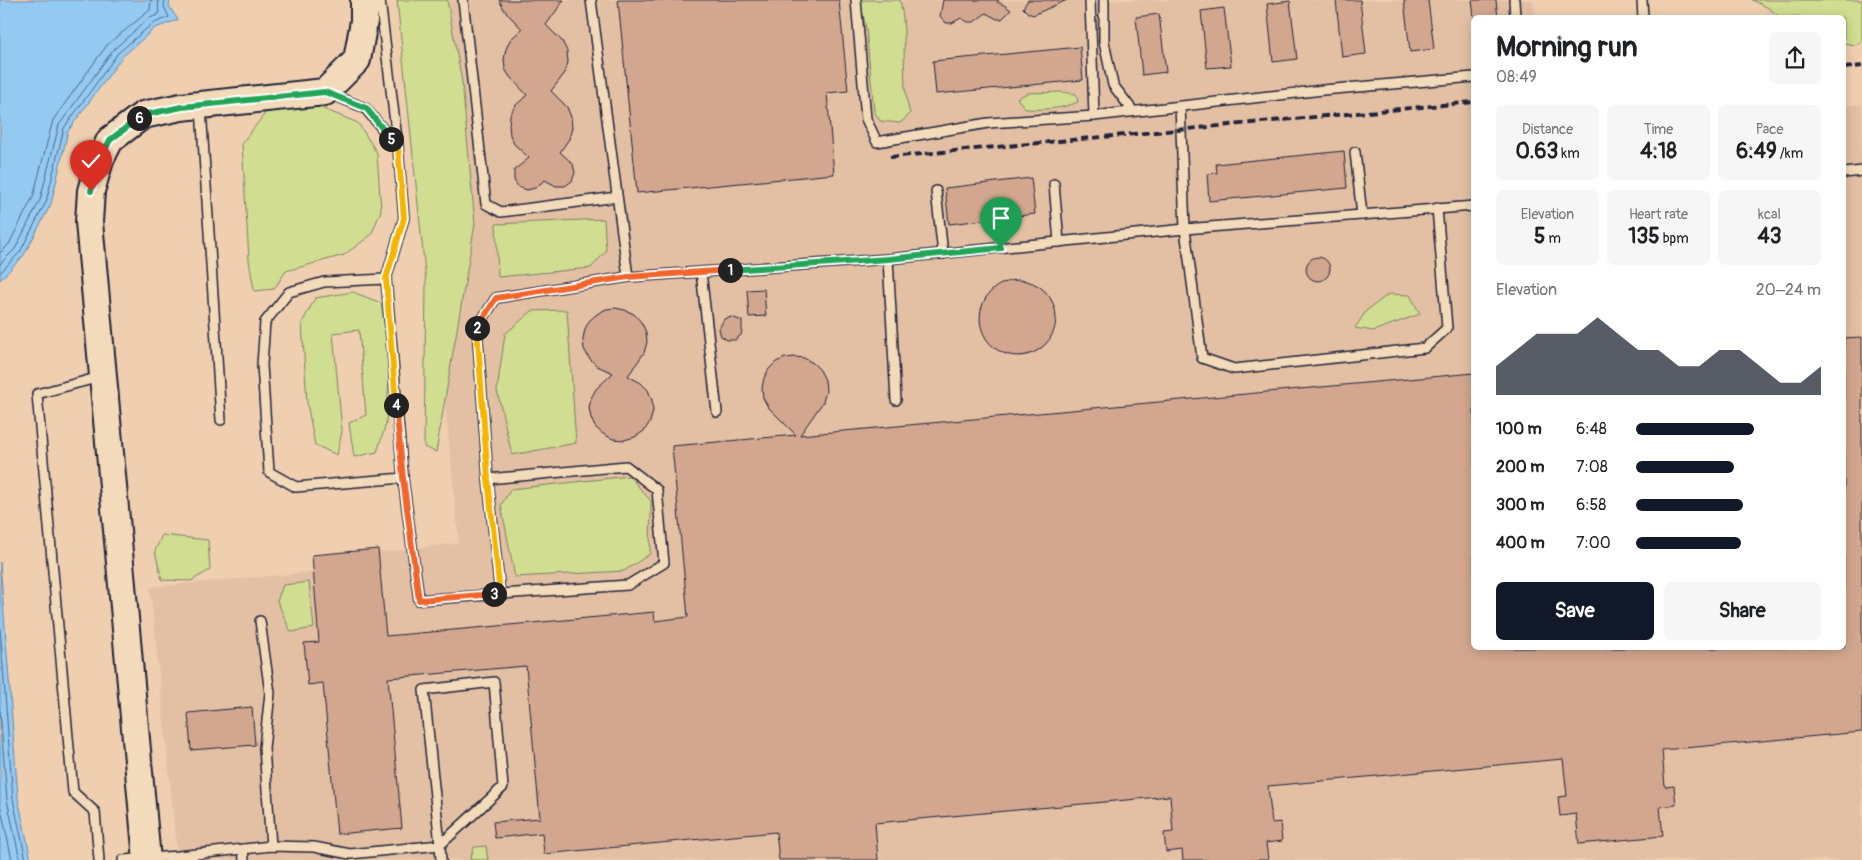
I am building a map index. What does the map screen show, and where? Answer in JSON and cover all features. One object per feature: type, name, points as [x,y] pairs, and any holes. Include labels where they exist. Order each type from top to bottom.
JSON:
[{"type":"street","points":[[139,859],[103,376],[89,222],[91,191],[100,160],[110,140],[143,115],[200,105],[325,92],[356,60],[364,21],[364,0]]},
{"type":"lane","points":[[380,0],[398,147],[404,218],[386,279],[403,478],[419,600],[628,585],[664,563],[658,490],[626,466],[488,479]]},
{"type":"lane","points":[[464,0],[486,204],[501,212],[617,197]]},
{"type":"lane","points":[[591,0],[628,277]]},
{"type":"lane","points":[[856,0],[866,119],[877,142],[988,123],[1094,116],[1323,90],[1471,77]]},
{"type":"lane","points":[[1090,0],[1094,116]]},
{"type":"lane","points":[[1104,0],[1104,42],[1113,85],[1133,111]]},
{"type":"lane","points":[[1514,0],[1515,15]]},
{"type":"lane","points":[[1642,0],[1644,15]]},
{"type":"lane","points":[[325,92],[366,108],[398,147]]},
{"type":"lane","points":[[200,105],[221,420]]},
{"type":"lane","points":[[1180,106],[1185,230],[1202,358],[1234,369],[1425,348],[1447,328],[1437,208]]},
{"type":"lane","points":[[1355,152],[1362,215]]},
{"type":"lane","points":[[1846,172],[1862,170]]},
{"type":"lane","points":[[1054,184],[1059,242]]},
{"type":"lane","points":[[936,191],[943,254]]},
{"type":"lane","points":[[500,594],[488,479],[477,328],[496,298],[628,277],[888,259],[1185,230],[1471,206]]},
{"type":"lane","points":[[888,259],[896,400]]},
{"type":"lane","points":[[701,272],[717,412]]},
{"type":"lane","points":[[386,279],[324,282],[289,292],[265,322],[262,364],[269,472],[296,487],[403,478]]},
{"type":"lane","points":[[100,860],[95,812],[73,792],[37,394],[103,376]]},
{"type":"lane","points":[[260,621],[270,692],[264,748],[271,846]]},
{"type":"lane","points":[[139,859],[271,846],[314,847],[350,854],[440,845],[503,787],[494,682],[424,690],[440,845],[441,860]]},
{"type":"lane","points":[[243,849],[244,860]]},
{"type":"shaded area","points":[[434,0],[1533,0],[1535,15],[1471,15],[1471,650],[1846,650],[1846,106],[1862,104],[1862,860],[178,860],[150,587],[313,572],[312,555],[378,549],[378,553],[459,543],[435,299]]},
{"type":"green space","points":[[397,0],[447,0],[462,82],[475,224],[436,452],[424,447],[426,282]]},
{"type":"green space","points":[[860,0],[900,0],[904,29],[905,86],[910,114],[900,123],[880,121],[874,111],[866,29]]},
{"type":"green space","points":[[1752,0],[1862,0],[1862,42],[1854,45],[1846,43],[1846,15],[1777,15],[1767,7]]},
{"type":"green space","points":[[1062,92],[1076,94],[1078,102],[1052,109],[1026,109],[1017,98],[1028,93]]},
{"type":"green space","points":[[314,105],[358,123],[377,153],[381,211],[371,235],[344,255],[286,271],[274,289],[254,291],[249,260],[242,143],[267,111]]},
{"type":"green space","points":[[604,219],[606,251],[591,268],[498,277],[496,224]]},
{"type":"green space","points":[[353,292],[381,303],[390,361],[386,424],[377,452],[354,457],[349,423],[366,415],[359,330],[333,333],[342,431],[337,455],[315,445],[307,403],[302,323],[315,298]]},
{"type":"green space","points":[[1389,294],[1410,295],[1420,314],[1373,331],[1355,328],[1366,311]]},
{"type":"green space","points":[[567,310],[576,443],[512,455],[497,390],[505,334],[532,311]]},
{"type":"green space","points":[[629,476],[651,501],[650,554],[624,571],[515,577],[501,505],[511,489]]},
{"type":"green space","points":[[162,535],[208,540],[210,570],[191,581],[162,580],[155,551]]},
{"type":"green space","points":[[309,582],[314,628],[291,632],[277,601],[283,585]]},
{"type":"green space","points":[[486,846],[488,860],[470,860],[474,847]]},
{"type":"water","points":[[0,0],[170,0],[169,6],[178,20],[155,28],[122,57],[68,131],[51,204],[24,255],[0,280]]},
{"type":"water","points":[[0,562],[18,798],[31,860],[0,860]]},
{"type":"building","points":[[499,0],[564,0],[546,25],[562,41],[567,51],[568,62],[565,73],[551,91],[567,107],[571,117],[572,128],[569,139],[560,152],[573,164],[575,173],[572,181],[565,186],[556,186],[545,180],[535,188],[527,190],[518,187],[514,180],[514,170],[529,158],[514,144],[510,135],[510,115],[515,106],[527,95],[510,77],[505,69],[504,59],[510,40],[522,29],[505,11]]},
{"type":"building","points":[[618,0],[839,0],[848,91],[827,93],[834,174],[637,193]]},
{"type":"building","points":[[943,0],[999,0],[997,2],[1011,10],[1002,19],[997,19],[986,13],[974,22],[968,22],[961,18],[952,23],[946,23],[940,16]]},
{"type":"building","points":[[1028,0],[1067,0],[1033,15],[1023,8]]},
{"type":"building","points":[[1336,0],[1360,0],[1366,54],[1342,57]]},
{"type":"building","points":[[1404,0],[1428,0],[1434,49],[1410,52]]},
{"type":"building","points":[[1472,0],[1496,0],[1498,15],[1474,15]]},
{"type":"building","points":[[1290,1],[1297,59],[1273,62],[1267,4]]},
{"type":"building","points":[[1224,8],[1231,66],[1207,68],[1201,11]]},
{"type":"building","points":[[1159,14],[1166,72],[1142,75],[1136,17]]},
{"type":"building","points":[[1080,47],[1083,80],[936,94],[933,61]]},
{"type":"building","points":[[1344,151],[1347,188],[1209,201],[1207,174],[1217,173],[1216,164]]},
{"type":"building","points":[[1031,178],[1035,214],[949,224],[945,188]]},
{"type":"building","points":[[1318,257],[1326,261],[1330,269],[1326,277],[1318,281],[1310,277],[1306,269],[1310,261]]},
{"type":"building","points":[[1011,280],[1025,280],[1039,286],[1050,297],[1054,303],[1056,318],[1054,333],[1045,345],[1033,354],[1011,356],[997,350],[986,339],[980,325],[980,311],[986,297],[997,286]]},
{"type":"building","points":[[764,289],[766,316],[749,317],[747,290]]},
{"type":"building","points":[[615,308],[634,314],[646,332],[647,342],[644,353],[628,376],[641,383],[648,390],[652,400],[653,411],[650,422],[644,431],[635,437],[624,440],[613,439],[603,434],[595,427],[591,418],[589,408],[591,398],[596,389],[613,373],[597,366],[589,358],[584,349],[583,339],[589,321],[606,309]]},
{"type":"building","points":[[732,317],[742,321],[742,331],[741,335],[735,340],[727,340],[721,336],[719,329],[724,319]]},
{"type":"building","points":[[1862,337],[1862,732],[1662,750],[1665,787],[1674,786],[1676,805],[1660,807],[1663,836],[1579,844],[1576,814],[1560,816],[1558,797],[1567,796],[1563,759],[1268,786],[1272,823],[1280,822],[1282,841],[1266,843],[1268,860],[1183,860],[1182,850],[1166,852],[1164,833],[1173,832],[1170,796],[875,823],[878,860],[779,860],[776,832],[544,854],[542,833],[495,838],[493,822],[540,818],[526,666],[388,678],[402,828],[337,834],[323,683],[308,685],[304,643],[319,642],[312,555],[378,549],[386,636],[654,612],[655,621],[688,617],[672,446],[796,435],[768,407],[763,398],[764,378],[776,362],[785,358],[804,358],[820,370],[825,380],[826,391],[823,402],[800,435],[1471,373],[1471,650],[1846,650],[1846,338]]},
{"type":"building","points":[[252,707],[255,745],[191,750],[188,713]]},
{"type":"railway","points":[[1846,68],[1862,66]]},
{"type":"railway","points":[[890,157],[1471,102]]},
{"type":"route","points":[[91,191],[100,160],[110,140],[143,115],[182,107],[325,92],[366,108],[398,147],[404,218],[386,279],[403,478],[419,600],[500,594],[488,479],[477,328],[496,298],[628,277],[888,259],[1001,248]]}]
